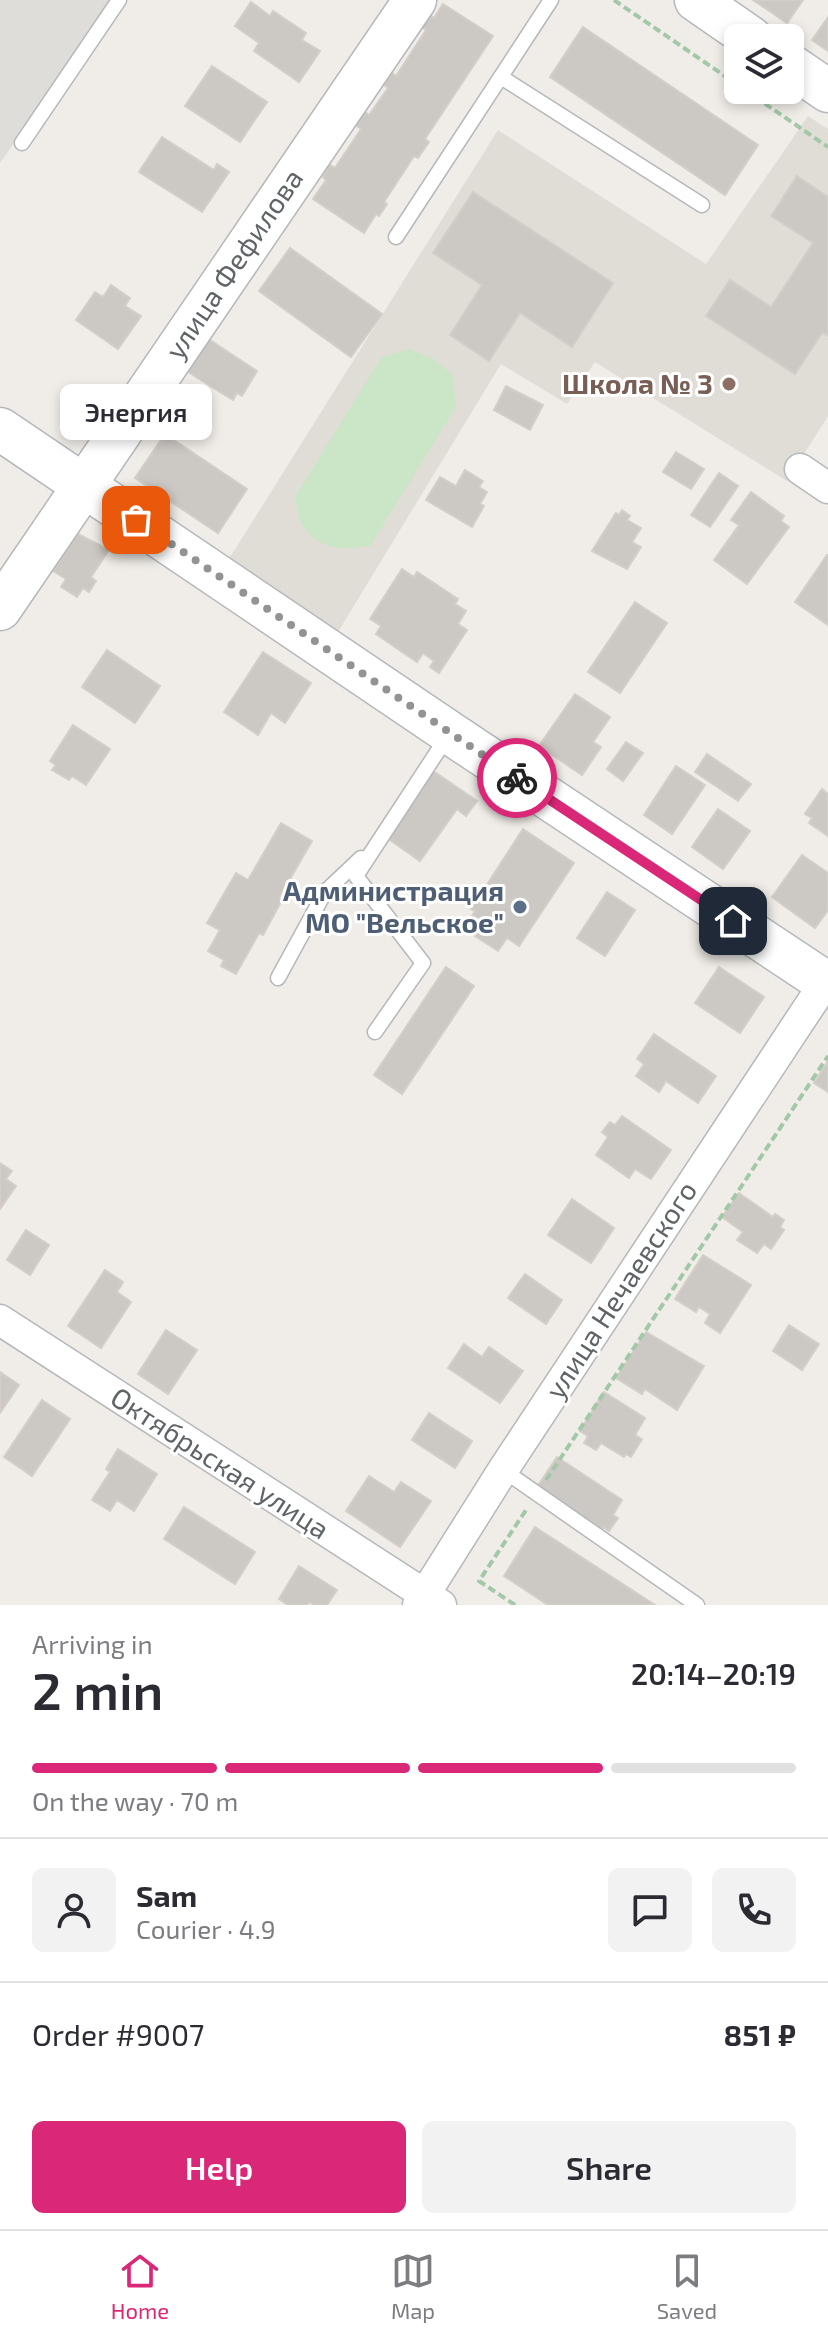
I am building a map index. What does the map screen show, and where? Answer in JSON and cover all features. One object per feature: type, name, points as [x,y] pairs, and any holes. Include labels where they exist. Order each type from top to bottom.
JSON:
[{"type":"main road","name":"улица Фефилова","points":[[0,609],[415,0]]},
{"type":"main road","points":[[696,0],[731,24]]},
{"type":"main road","points":[[804,75],[828,91]]},
{"type":"main road","points":[[0,429],[450,733],[827,981]]},
{"type":"street","points":[[800,469],[828,488]]},
{"type":"street","name":"улица Нечаевского","points":[[428,1602],[503,1470],[827,981]]},
{"type":"street","name":"Октябрьская улица","points":[[0,1320],[428,1602]]},
{"type":"lane","points":[[396,237],[551,0]]},
{"type":"lane","points":[[22,143],[112,3]]},
{"type":"lane","points":[[501,77],[702,205]]},
{"type":"lane","points":[[375,1032],[423,963],[356,876],[450,733]]},
{"type":"lane","points":[[278,978],[325,892],[376,843]]},
{"type":"lane","points":[[503,1470],[697,1605]]},
{"type":"path","points":[[614,0],[724,75]]},
{"type":"path","points":[[765,104],[828,147]]},
{"type":"path","points":[[515,1605],[479,1581],[828,1056]]},
{"type":"shaded area","points":[[0,0],[114,0],[0,163]]},
{"type":"shaded area","name":"Школа № 3","points":[[808,116],[828,129],[828,416],[787,481],[595,362],[567,404],[501,364],[338,632],[227,562],[498,130],[706,264]]},
{"type":"green space","points":[[409,349],[434,359],[453,376],[456,407],[370,546],[341,548],[314,539],[301,522],[295,497],[381,358]]},
{"type":"building","points":[[753,0],[803,0],[787,23]]},
{"type":"building","points":[[251,2],[270,16],[273,11],[306,33],[302,40],[320,51],[299,82],[254,51],[259,43],[235,26]]},
{"type":"building","points":[[443,4],[493,36],[425,139],[429,142],[418,158],[414,156],[384,202],[387,204],[379,216],[376,214],[364,233],[313,199],[326,180],[323,177],[330,165],[335,168],[361,129],[356,125],[365,112],[369,115],[388,88],[384,85],[392,73],[396,76],[426,30],[421,27],[430,15],[434,18]]},
{"type":"building","points":[[828,17],[828,51],[812,40]]},
{"type":"building","points":[[583,27],[758,145],[725,195],[550,77]]},
{"type":"building","points":[[212,66],[267,102],[240,142],[185,106]]},
{"type":"building","points":[[162,137],[214,170],[217,164],[229,172],[202,212],[139,172]]},
{"type":"building","points":[[797,176],[828,197],[828,336],[822,333],[795,374],[706,316],[730,280],[771,307],[813,243],[771,216]]},
{"type":"building","points":[[473,192],[613,283],[572,347],[520,313],[489,361],[450,335],[482,285],[433,253]]},
{"type":"building","points":[[290,248],[382,314],[351,357],[259,291]]},
{"type":"building","points":[[111,285],[130,298],[125,306],[141,316],[118,349],[76,320],[95,292],[103,297]]},
{"type":"building","points":[[207,338],[257,371],[242,396],[237,393],[233,400],[185,370]]},
{"type":"building","points":[[506,386],[543,405],[530,430],[494,410]]},
{"type":"building","points":[[165,434],[247,489],[218,533],[135,478]]},
{"type":"building","points":[[676,452],[704,469],[691,489],[663,472]]},
{"type":"building","points":[[465,470],[483,481],[479,487],[487,492],[480,504],[484,506],[472,527],[426,500],[440,477],[456,486]]},
{"type":"building","points":[[719,473],[738,486],[710,527],[691,515]]},
{"type":"building","points":[[751,492],[784,516],[781,521],[789,527],[747,584],[714,560],[739,525],[731,520]]},
{"type":"building","points":[[622,510],[630,516],[627,520],[641,528],[632,542],[641,547],[627,569],[592,551],[616,513],[619,515]]},
{"type":"building","points":[[78,534],[109,550],[91,577],[96,581],[89,592],[83,588],[77,597],[61,587],[66,579],[53,571]]},
{"type":"building","points":[[828,555],[828,625],[795,602]]},
{"type":"building","points":[[402,569],[414,577],[417,572],[458,599],[455,604],[466,611],[458,624],[467,630],[439,673],[430,667],[434,661],[423,653],[417,662],[376,634],[381,626],[370,619]]},
{"type":"building","points":[[635,602],[667,623],[620,693],[588,672]]},
{"type":"building","points":[[107,650],[160,686],[135,723],[82,687]]},
{"type":"building","points":[[263,652],[311,683],[285,723],[271,713],[258,735],[224,712]]},
{"type":"building","points":[[575,694],[610,717],[593,742],[601,747],[582,775],[539,746]]},
{"type":"building","points":[[73,725],[110,749],[86,785],[72,776],[69,780],[52,770],[56,765],[50,761]]},
{"type":"building","points":[[626,742],[643,753],[623,781],[607,769]]},
{"type":"building","points":[[707,754],[751,784],[738,801],[695,772]]},
{"type":"building","points":[[676,766],[705,785],[672,834],[644,815]]},
{"type":"building","points":[[429,768],[477,801],[466,816],[457,809],[420,861],[383,835],[410,796],[415,800],[423,789],[418,785]]},
{"type":"building","points":[[822,789],[828,794],[828,836],[809,823],[812,818],[805,814]]},
{"type":"building","points":[[718,809],[750,831],[723,869],[692,847]]},
{"type":"building","points":[[281,823],[312,841],[279,898],[282,900],[263,935],[259,933],[236,974],[221,966],[224,960],[208,951],[220,930],[207,923],[236,873],[248,880]]},
{"type":"building","points":[[523,829],[574,863],[519,946],[507,938],[498,951],[464,929],[475,911],[471,909]]},
{"type":"building","points":[[802,855],[828,873],[828,910],[815,928],[772,897]]},
{"type":"building","points":[[607,892],[635,910],[605,956],[577,938]]},
{"type":"building","points":[[446,967],[474,986],[402,1094],[374,1075]]},
{"type":"building","points":[[719,967],[764,997],[740,1033],[695,1003]]},
{"type":"building","points":[[654,1034],[716,1076],[698,1103],[666,1081],[659,1092],[636,1076],[644,1064],[637,1059]]},
{"type":"building","points":[[828,1061],[828,1092],[814,1083]]},
{"type":"building","points":[[622,1116],[671,1150],[651,1179],[635,1169],[629,1178],[596,1155],[608,1137],[602,1132],[610,1122],[615,1125]]},
{"type":"building","points":[[0,1163],[12,1171],[6,1179],[16,1186],[0,1209]]},
{"type":"building","points":[[739,1193],[773,1217],[775,1214],[784,1220],[780,1227],[784,1230],[771,1249],[764,1244],[757,1253],[737,1240],[743,1232],[722,1217]]},
{"type":"building","points":[[572,1199],[614,1228],[591,1263],[548,1235]]},
{"type":"building","points":[[26,1230],[49,1245],[30,1275],[7,1260]]},
{"type":"building","points":[[703,1255],[751,1285],[720,1333],[705,1323],[710,1314],[699,1307],[696,1312],[675,1299]]},
{"type":"building","points":[[105,1270],[123,1282],[117,1292],[131,1302],[101,1348],[68,1326]]},
{"type":"building","points":[[525,1274],[562,1300],[546,1324],[508,1298]]},
{"type":"building","points":[[789,1325],[819,1344],[802,1370],[773,1351]]},
{"type":"building","points":[[166,1330],[197,1350],[168,1394],[138,1374]]},
{"type":"building","points":[[646,1332],[704,1366],[677,1410],[645,1389],[642,1394],[616,1378]]},
{"type":"building","points":[[464,1344],[482,1357],[489,1347],[523,1371],[500,1403],[448,1368]]},
{"type":"building","points":[[0,1372],[19,1385],[0,1413]]},
{"type":"building","points":[[604,1392],[645,1418],[635,1435],[642,1439],[631,1457],[626,1454],[624,1457],[601,1443],[596,1450],[584,1443],[588,1436],[580,1431]]},
{"type":"building","points":[[42,1400],[70,1419],[32,1476],[4,1457]]},
{"type":"building","points":[[429,1413],[472,1441],[455,1468],[412,1440]]},
{"type":"building","points":[[118,1449],[157,1474],[134,1511],[117,1500],[110,1511],[92,1500],[110,1472],[106,1469]]},
{"type":"building","points":[[557,1457],[622,1500],[613,1515],[618,1518],[609,1531],[603,1527],[598,1534],[534,1492]]},
{"type":"building","points":[[369,1476],[394,1492],[401,1482],[431,1501],[400,1547],[346,1511]]},
{"type":"building","points":[[184,1507],[255,1552],[235,1584],[164,1539]]},
{"type":"building","points":[[535,1527],[655,1605],[548,1605],[504,1576]]},
{"type":"building","points":[[299,1566],[337,1590],[327,1605],[309,1602],[307,1605],[288,1605],[279,1599]]},
{"type":"way so far","points":[[136,520],[517,778]]},
{"type":"place","name":"Школа № 3","points":[[729,384]]},
{"type":"place","name":"Энергия","points":[[136,520]]},
{"type":"place","name":"Администрация МО \"Вельское\"","points":[[520,907]]},
{"type":"route","points":[[517,778],[733,921]]}]
